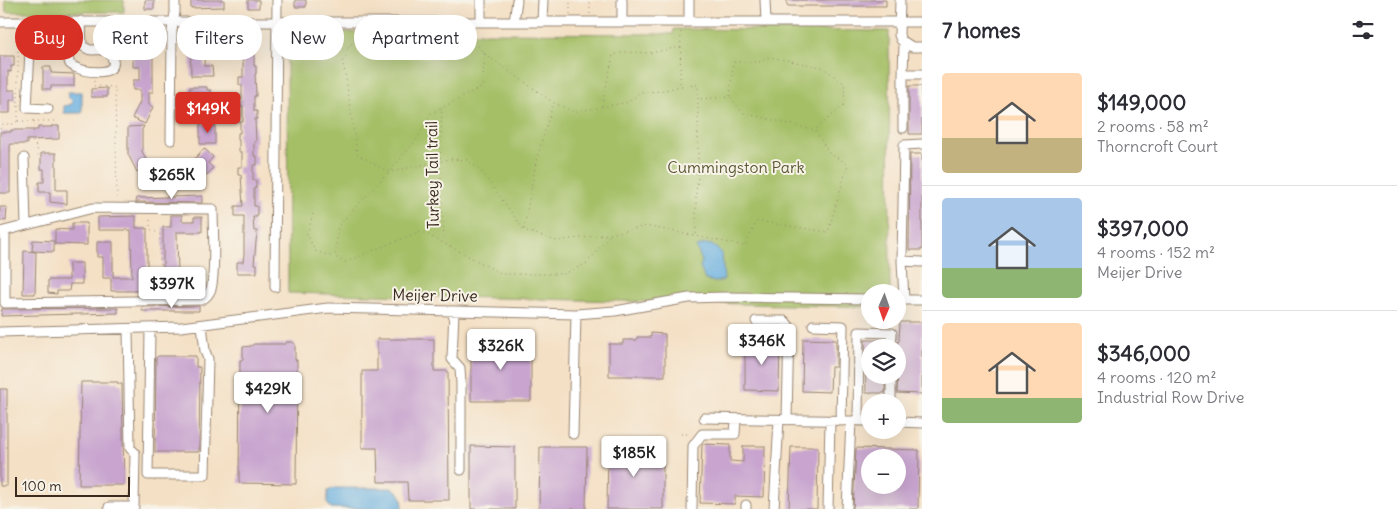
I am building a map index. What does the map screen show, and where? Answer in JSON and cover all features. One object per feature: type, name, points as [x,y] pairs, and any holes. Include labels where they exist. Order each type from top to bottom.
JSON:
[{"type":"street","points":[[171,140],[172,31],[175,0]]},
{"type":"street","points":[[276,15],[277,0]]},
{"type":"street","points":[[481,0],[481,22]]},
{"type":"street","points":[[514,22],[517,0]]},
{"type":"street","points":[[542,22],[543,0]]},
{"type":"street","points":[[622,0],[622,22]]},
{"type":"street","points":[[689,0],[689,22]]},
{"type":"street","points":[[765,0],[766,21]]},
{"type":"street","points":[[900,0],[899,35],[904,44],[903,128]]},
{"type":"street","points":[[0,22],[15,21]]},
{"type":"street","points":[[83,21],[272,22]]},
{"type":"street","points":[[344,22],[922,22]]},
{"type":"street","points":[[904,44],[912,47],[922,47]]},
{"type":"street","points":[[69,60],[70,64],[77,69],[94,72],[104,72],[110,69],[112,64],[110,54],[101,49],[90,50],[83,46]]},
{"type":"street","points":[[29,60],[27,108],[48,109]]},
{"type":"street","points":[[275,287],[276,60]]},
{"type":"street","points":[[904,74],[922,74]]},
{"type":"street","points":[[901,284],[904,145],[922,144]]},
{"type":"street","points":[[24,158],[26,225]]},
{"type":"street","points":[[117,208],[213,208],[212,285],[207,296],[201,300],[5,303],[3,232],[85,209],[117,208]]},
{"type":"street","points":[[902,261],[922,262]]},
{"type":"street","name":"Meijer Drive","points":[[0,332],[202,325],[278,313],[328,308],[576,314],[615,311],[688,298],[725,296],[861,299]]},
{"type":"street","points":[[906,300],[922,300]]},
{"type":"street","points":[[454,311],[452,359],[460,368],[461,470]]},
{"type":"street","points":[[574,434],[576,314]]},
{"type":"street","points":[[756,321],[785,321],[789,326],[783,420],[774,509]]},
{"type":"street","points":[[150,328],[148,475],[205,475],[208,359],[202,325]]},
{"type":"street","points":[[813,325],[844,326],[850,421]]},
{"type":"street","points":[[109,507],[134,507],[135,453],[130,448],[128,329]]},
{"type":"street","points":[[847,509],[850,421],[859,332],[892,333],[892,339]]},
{"type":"street","points":[[704,418],[861,421]]},
{"type":"street","points":[[692,509],[693,446],[702,434],[735,434],[736,419]]},
{"type":"street","points":[[828,509],[830,421]]},
{"type":"street","points":[[906,422],[922,422]]},
{"type":"path","points":[[570,0],[570,5]]},
{"type":"path","points":[[590,0],[590,5]]},
{"type":"path","points":[[680,86],[681,32]]},
{"type":"path","points":[[354,40],[347,49],[347,55],[342,62],[346,72],[357,154],[389,172],[451,159],[467,160],[482,172],[524,230],[556,241],[611,234],[646,226],[745,246],[757,221],[828,232],[848,164],[829,152],[815,130],[744,113],[730,97],[733,62],[760,62],[769,56],[822,67],[844,83],[845,104],[815,130]]},
{"type":"path","points":[[477,43],[485,54],[554,103],[575,112],[628,102],[640,92],[662,91],[698,84],[696,235]]},
{"type":"path","points":[[602,107],[613,55],[624,52],[650,53],[681,47]]},
{"type":"path","points":[[335,257],[338,226],[417,139],[430,114],[482,87],[485,54]]},
{"type":"path","points":[[94,72],[94,86],[115,88],[117,208]]},
{"type":"path","points":[[698,99],[730,97]]},
{"type":"path","points":[[524,230],[536,161],[554,103]]},
{"type":"path","name":"Turkey Tail trail","points":[[442,107],[440,162],[444,243]]},
{"type":"path","points":[[0,129],[3,124],[14,124],[18,121]]},
{"type":"path","points":[[34,121],[33,143],[37,146],[38,156]]},
{"type":"path","points":[[313,214],[308,234],[315,250],[345,262],[421,231],[502,274],[564,274],[587,263],[611,234]]},
{"type":"path","points":[[150,220],[150,229],[160,234],[160,296]]},
{"type":"path","points":[[676,434],[702,434]]},
{"type":"green space","points":[[5,0],[124,0],[124,12],[6,12]]},
{"type":"green space","name":"Cummingston Park","points":[[674,29],[889,31],[890,284],[861,284],[861,307],[288,293],[287,60],[344,60],[344,32],[354,32],[354,60],[477,60],[477,33],[673,34]]},
{"type":"water","points":[[68,92],[82,92],[82,113],[64,113],[64,106],[72,104],[72,100],[68,97]]},
{"type":"water","points":[[706,244],[712,245],[722,253],[724,280],[715,282],[705,280],[700,267],[702,261],[696,247]]},
{"type":"water","points":[[334,488],[391,488],[400,495],[403,506],[400,509],[331,508],[327,503],[328,491]]},
{"type":"building","points":[[145,0],[154,0],[154,9],[145,9]]},
{"type":"building","points":[[191,0],[224,0],[224,7],[191,8]]},
{"type":"building","points":[[248,0],[259,0],[259,8],[248,8]]},
{"type":"building","points":[[295,0],[306,0],[306,7],[295,7]]},
{"type":"building","points":[[787,0],[886,0],[886,6],[787,6]]},
{"type":"building","points":[[0,56],[14,56],[14,66],[11,66],[11,72],[8,71],[8,90],[15,90],[15,100],[10,100],[10,113],[0,113]]},
{"type":"building","points":[[133,60],[153,60],[153,92],[149,92],[149,105],[153,107],[145,124],[132,118],[140,102],[140,90],[133,90],[133,80],[140,80],[140,67],[133,67]]},
{"type":"building","points":[[191,60],[204,60],[204,66],[212,66],[213,76],[191,76]]},
{"type":"building","points":[[243,60],[254,60],[254,66],[256,66],[256,96],[254,96],[254,111],[257,111],[257,119],[255,119],[256,142],[254,142],[254,156],[257,156],[257,165],[253,165],[253,180],[256,180],[254,206],[257,206],[257,217],[253,217],[254,231],[257,231],[254,264],[257,264],[257,273],[237,273],[237,262],[243,262],[244,254],[244,216],[235,216],[235,206],[243,206],[241,175],[238,175],[238,167],[242,167],[242,152],[239,152],[238,133],[240,133],[240,122],[243,122],[243,106],[239,106],[239,99],[242,99],[242,85],[239,85],[239,77],[243,77]]},
{"type":"building","points":[[43,67],[51,67],[51,73],[74,74],[74,86],[51,86],[51,89],[43,89]]},
{"type":"building","points":[[909,86],[922,86],[922,134],[909,134]]},
{"type":"building","points":[[190,87],[207,87],[207,90],[211,90],[211,112],[204,112],[204,120],[194,120],[194,113],[190,113]]},
{"type":"building","points":[[107,88],[107,97],[91,97],[91,89]]},
{"type":"building","points":[[200,124],[215,124],[215,144],[200,144]]},
{"type":"building","points":[[59,126],[59,139],[27,140],[27,144],[10,144],[10,193],[0,193],[0,132],[38,130],[38,127]]},
{"type":"building","points":[[144,126],[142,130],[142,151],[149,166],[137,172],[128,154],[128,127]]},
{"type":"building","points":[[204,148],[213,157],[208,163],[213,168],[207,175],[192,162]]},
{"type":"building","points":[[41,153],[56,153],[56,190],[67,190],[67,204],[50,202],[50,192],[39,192],[39,182],[44,182],[44,169],[41,169]]},
{"type":"building","points":[[910,154],[922,154],[922,250],[909,250]]},
{"type":"building","points":[[151,168],[173,171],[194,168],[196,180],[170,185],[149,181]]},
{"type":"building","points":[[202,196],[202,203],[135,202],[136,198]]},
{"type":"building","points":[[0,207],[7,207],[6,221],[0,220]]},
{"type":"building","points":[[171,215],[182,215],[182,221],[194,221],[194,217],[202,217],[202,232],[177,232],[178,275],[202,275],[202,289],[195,289],[195,284],[181,284],[181,290],[173,290],[173,278],[163,278],[163,227],[171,227]]},
{"type":"building","points":[[136,216],[136,228],[147,228],[147,277],[156,277],[156,291],[111,291],[111,278],[103,278],[103,257],[97,257],[97,242],[113,242],[113,277],[132,277],[131,230],[98,230],[98,217]]},
{"type":"building","points":[[72,223],[87,223],[87,245],[55,244],[55,229],[72,230]]},
{"type":"building","points":[[33,240],[54,241],[54,252],[32,251]]},
{"type":"building","points":[[24,251],[36,252],[35,294],[23,294]]},
{"type":"building","points":[[69,263],[82,263],[82,284],[70,284],[69,291],[57,291],[57,294],[48,293],[48,280],[69,280]]},
{"type":"building","points":[[199,306],[199,311],[142,311],[142,307]]},
{"type":"building","points":[[118,308],[118,313],[1,316],[2,309]]},
{"type":"building","points":[[906,322],[922,322],[922,394],[897,393],[897,384],[906,384],[906,339],[899,339],[900,329],[906,329]]},
{"type":"building","points":[[651,333],[665,334],[665,376],[609,376],[609,344],[623,344],[623,340],[637,340],[637,337],[651,337]]},
{"type":"building","points":[[377,339],[434,339],[434,371],[448,371],[449,500],[408,500],[407,482],[378,482],[377,448],[362,448],[362,371],[377,371]]},
{"type":"building","points":[[803,339],[836,340],[836,367],[831,367],[830,392],[802,391]]},
{"type":"building","points":[[471,341],[531,341],[531,401],[471,401]]},
{"type":"building","points":[[745,341],[780,342],[779,391],[745,390]]},
{"type":"building","points":[[286,342],[293,342],[295,344],[295,360],[297,360],[296,484],[239,483],[240,360],[243,360],[243,347],[254,344],[286,344]]},
{"type":"building","points":[[158,356],[196,356],[196,367],[200,367],[199,452],[155,452],[156,358]]},
{"type":"building","points":[[81,382],[118,382],[118,384],[122,384],[124,485],[79,485]]},
{"type":"building","points":[[866,384],[885,384],[885,393],[866,393]]},
{"type":"building","points":[[0,389],[7,389],[7,486],[0,486]]},
{"type":"building","points":[[702,444],[730,445],[730,461],[743,462],[743,446],[765,446],[764,497],[735,496],[735,504],[700,503]]},
{"type":"building","points":[[471,446],[515,447],[515,509],[471,509]]},
{"type":"building","points":[[608,446],[656,446],[656,464],[663,464],[663,509],[607,509]]},
{"type":"building","points":[[540,447],[587,447],[586,509],[539,509]]},
{"type":"building","points":[[791,447],[818,447],[817,509],[789,509]]},
{"type":"building","points":[[856,448],[888,449],[861,449],[861,494],[906,494],[906,450],[919,450],[918,509],[853,509]]}]
